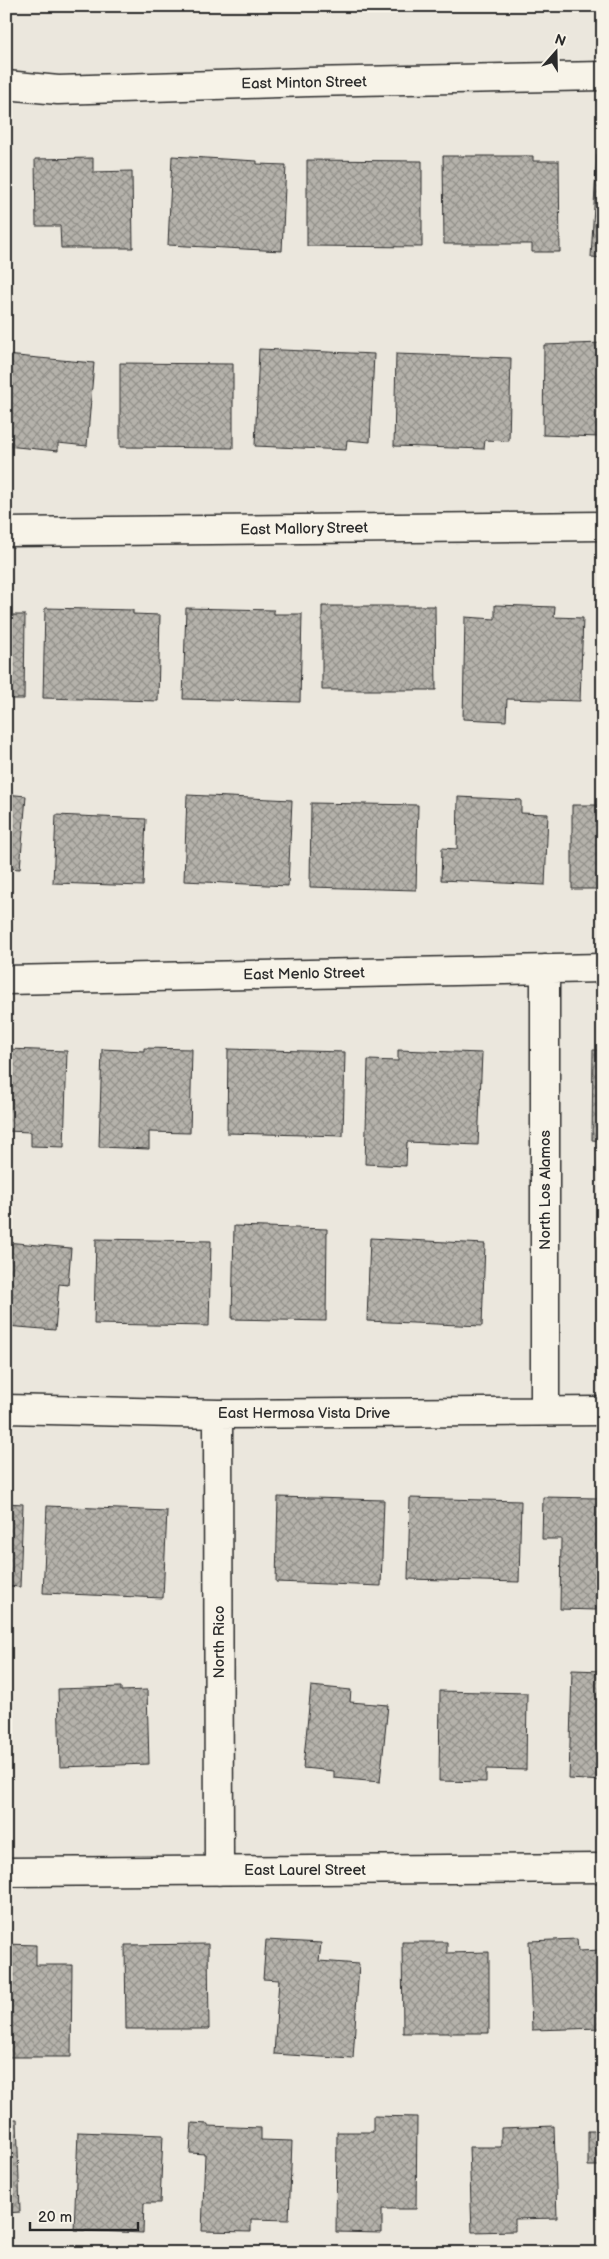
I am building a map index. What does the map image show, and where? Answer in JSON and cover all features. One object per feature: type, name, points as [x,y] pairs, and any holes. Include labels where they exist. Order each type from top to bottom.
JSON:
[{"type":"street","name":"East Minton Street","points":[[6,85],[58,90],[309,82],[603,76]]},
{"type":"street","name":"East Mallory Street","points":[[6,532],[603,526]]},
{"type":"street","name":"East Menlo Street","points":[[6,980],[603,968]]},
{"type":"street","name":"North Los Alamos","points":[[545,969],[545,1411]]},
{"type":"street","name":"East Hermosa Vista Drive","points":[[6,1409],[218,1414],[603,1411]]},
{"type":"street","name":"North Rico","points":[[218,1414],[220,1871]]},
{"type":"street","name":"East Laurel Street","points":[[6,1872],[603,1868]]},
{"type":"building","points":[[597,154],[603,154],[603,258],[591,257]]},
{"type":"building","points":[[172,156],[257,161],[257,164],[286,165],[282,251],[168,245]]},
{"type":"building","points":[[443,156],[533,156],[533,161],[559,161],[560,252],[532,252],[532,244],[444,244]]},
{"type":"building","points":[[93,158],[93,172],[132,171],[133,248],[61,248],[60,226],[36,226],[35,159]]},
{"type":"building","points":[[307,160],[422,161],[422,247],[307,246]]},
{"type":"building","points":[[6,171],[10,172],[6,200]]},
{"type":"building","points":[[603,343],[603,424],[598,423],[599,437],[543,435],[544,345]]},
{"type":"building","points":[[259,349],[374,354],[370,442],[347,440],[346,450],[255,446]]},
{"type":"building","points":[[396,354],[511,358],[509,441],[485,440],[484,449],[394,446]]},
{"type":"building","points":[[6,355],[94,363],[87,446],[58,443],[58,451],[6,446]]},
{"type":"building","points":[[120,363],[233,364],[233,448],[120,447]]},
{"type":"building","points":[[495,605],[555,607],[554,617],[583,618],[580,701],[507,699],[506,721],[463,719],[465,617],[495,619]]},
{"type":"building","points":[[322,606],[435,606],[436,690],[322,690]]},
{"type":"building","points":[[45,608],[133,610],[133,614],[160,615],[158,701],[43,698]]},
{"type":"building","points":[[186,608],[274,610],[274,614],[302,614],[300,702],[183,699]]},
{"type":"building","points":[[6,615],[25,615],[24,699],[6,699]]},
{"type":"building","points":[[6,794],[26,796],[20,869],[6,868]]},
{"type":"building","points":[[187,795],[292,800],[288,886],[184,881]]},
{"type":"building","points":[[458,797],[521,800],[521,813],[548,814],[545,885],[441,880],[442,848],[457,849]]},
{"type":"building","points":[[311,803],[418,805],[416,890],[310,887]]},
{"type":"building","points":[[572,805],[603,805],[603,889],[572,889]]},
{"type":"building","points":[[56,815],[146,819],[143,886],[53,883]]},
{"type":"building","points":[[144,1048],[192,1049],[190,1133],[149,1132],[149,1149],[99,1147],[102,1049],[144,1051]]},
{"type":"building","points":[[6,1049],[67,1051],[64,1147],[31,1146],[31,1132],[6,1131]]},
{"type":"building","points":[[228,1049],[345,1052],[343,1136],[227,1133]]},
{"type":"building","points":[[398,1050],[482,1053],[478,1145],[407,1142],[406,1166],[365,1164],[368,1060],[398,1061]]},
{"type":"building","points":[[593,1050],[603,1050],[603,1141],[592,1140]]},
{"type":"building","points":[[234,1226],[327,1229],[326,1321],[232,1319]]},
{"type":"building","points":[[599,1236],[603,1236],[603,1319],[598,1319]]},
{"type":"building","points":[[370,1238],[485,1244],[482,1326],[367,1321]]},
{"type":"building","points":[[96,1239],[211,1241],[209,1326],[94,1324]]},
{"type":"building","points":[[6,1242],[71,1248],[68,1285],[59,1284],[55,1330],[6,1326]]},
{"type":"building","points":[[278,1497],[384,1500],[381,1586],[276,1582]]},
{"type":"building","points":[[543,1497],[598,1498],[598,1519],[603,1519],[603,1595],[596,1595],[596,1610],[560,1609],[561,1539],[542,1539]]},
{"type":"building","points":[[410,1498],[521,1501],[519,1582],[408,1579]]},
{"type":"building","points":[[6,1503],[23,1504],[20,1587],[6,1586]]},
{"type":"building","points":[[47,1506],[167,1511],[163,1598],[43,1593]]},
{"type":"building","points":[[572,1670],[603,1671],[603,1781],[569,1779]]},
{"type":"building","points":[[311,1686],[351,1690],[350,1702],[388,1705],[380,1782],[334,1778],[334,1771],[303,1768]]},
{"type":"building","points":[[121,1687],[121,1691],[147,1690],[149,1764],[60,1767],[58,1689]]},
{"type":"building","points":[[440,1691],[527,1693],[526,1770],[486,1769],[486,1782],[439,1781]]},
{"type":"building","points":[[577,1939],[578,1951],[603,1950],[603,2028],[532,2030],[529,1941]]},
{"type":"building","points":[[266,1940],[321,1943],[319,1961],[359,1964],[353,2059],[274,2054],[279,1980],[263,1979]]},
{"type":"building","points":[[402,1942],[447,1942],[447,1953],[489,1952],[489,2033],[403,2033]]},
{"type":"building","points":[[6,1944],[36,1945],[36,1965],[72,1965],[71,2057],[6,2057]]},
{"type":"building","points":[[208,1944],[209,2029],[126,2029],[125,1945]]},
{"type":"building","points":[[373,2116],[417,2117],[416,2209],[382,2209],[382,2233],[336,2232],[337,2132],[373,2132]]},
{"type":"building","points":[[6,2119],[17,2119],[20,2212],[6,2213]]},
{"type":"building","points":[[192,2123],[208,2124],[208,2126],[261,2128],[261,2140],[292,2141],[289,2220],[251,2219],[251,2232],[202,2231],[205,2154],[190,2153]]},
{"type":"building","points":[[554,2126],[557,2218],[515,2219],[515,2231],[472,2232],[469,2147],[501,2147],[501,2128]]},
{"type":"building","points":[[588,2131],[603,2131],[603,2166],[588,2166]]},
{"type":"building","points":[[78,2132],[163,2135],[160,2203],[144,2203],[143,2233],[74,2230]]}]
